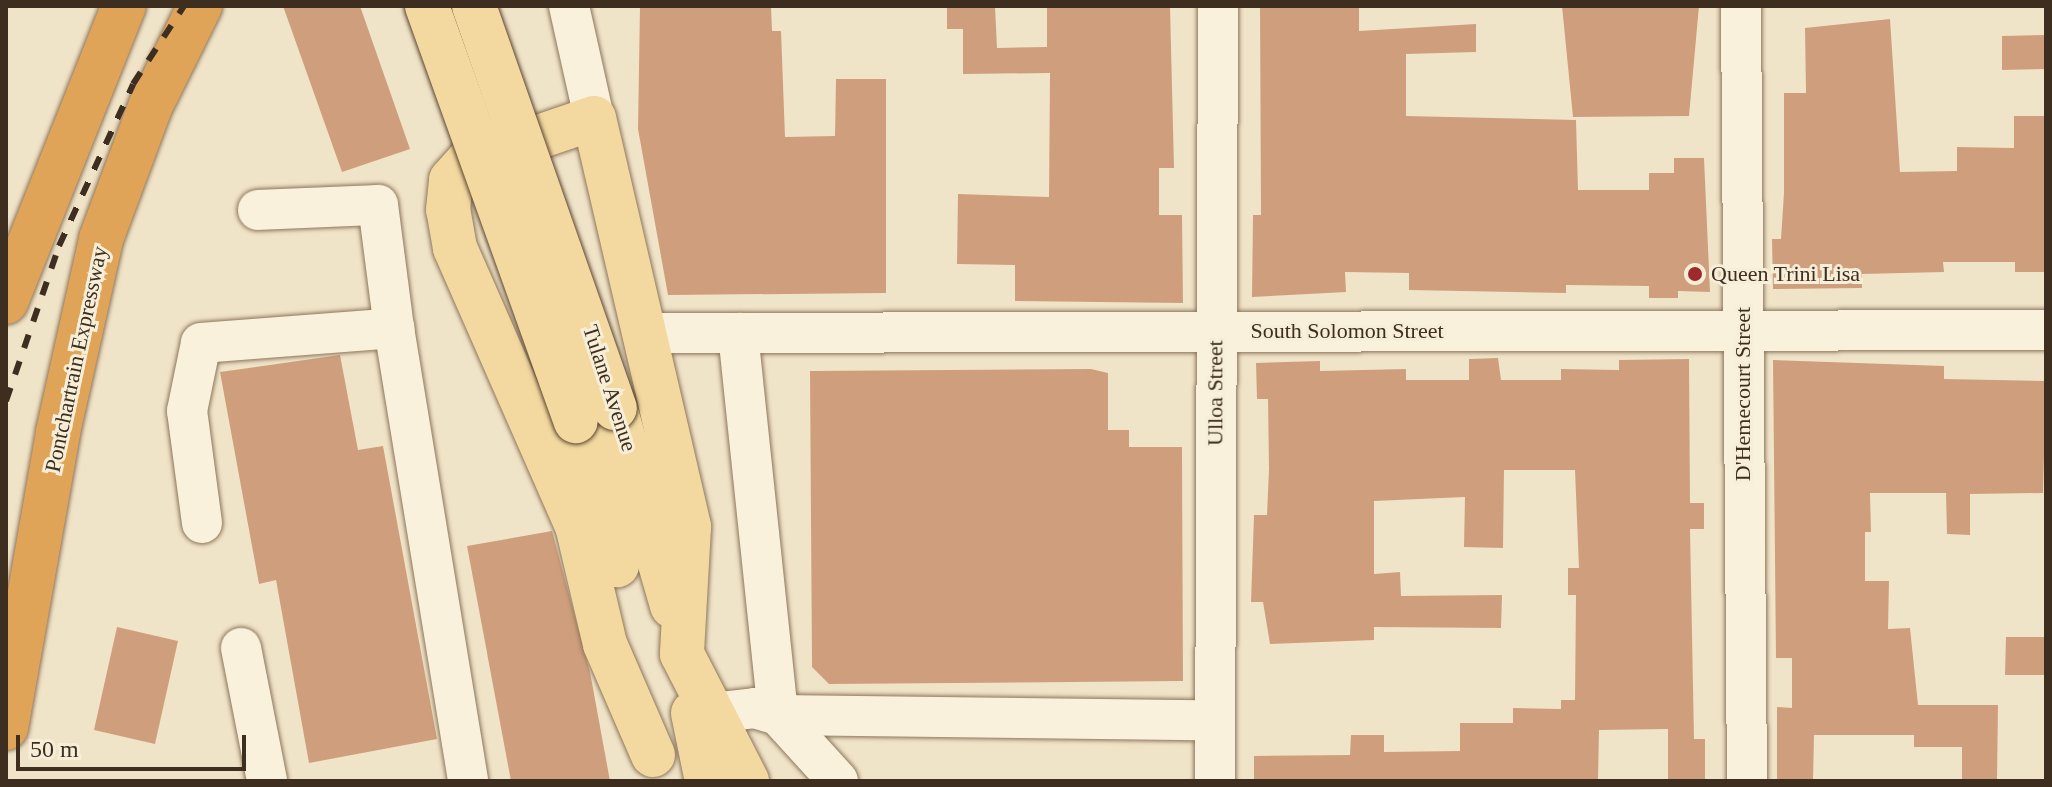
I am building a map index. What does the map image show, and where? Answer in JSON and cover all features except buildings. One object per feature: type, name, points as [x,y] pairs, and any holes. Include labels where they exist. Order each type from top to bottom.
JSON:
[{"type":"highway","points":[[6,302],[124,6]]},
{"type":"highway","name":"Pontchartrain Expressway","points":[[6,728],[58,432],[101,239],[150,107],[200,6]]},
{"type":"main road","name":"Tulane Avenue","points":[[427,6],[596,414],[682,654],[707,781]]},
{"type":"main road","name":"Tulane Avenue","points":[[474,6],[596,414],[622,588],[655,768]]},
{"type":"main road","points":[[655,768],[605,644],[577,526],[455,248],[448,210],[451,180],[468,161],[594,118],[648,333],[689,527],[682,654],[747,781]]},
{"type":"street","points":[[569,6],[594,118]]},
{"type":"street","name":"Ulloa Street","points":[[1215,781],[1218,6]]},
{"type":"street","name":"D'Hemecourt Street","points":[[1741,6],[1747,781]]},
{"type":"street","points":[[258,210],[378,205],[394,328],[468,781]]},
{"type":"street","points":[[202,523],[187,411],[201,343],[394,328]]},
{"type":"street","name":"South Solomon Street","points":[[648,333],[2046,330]]},
{"type":"street","points":[[738,333],[778,715],[838,781]]},
{"type":"street","points":[[241,648],[267,781]]},
{"type":"street","points":[[711,713],[755,708],[778,715],[1215,720]]},
{"type":"railway","points":[[6,401],[59,246],[133,84],[184,6]]},
{"type":"place","name":"Queen Trini Lisa","points":[[1695,274]]}]
